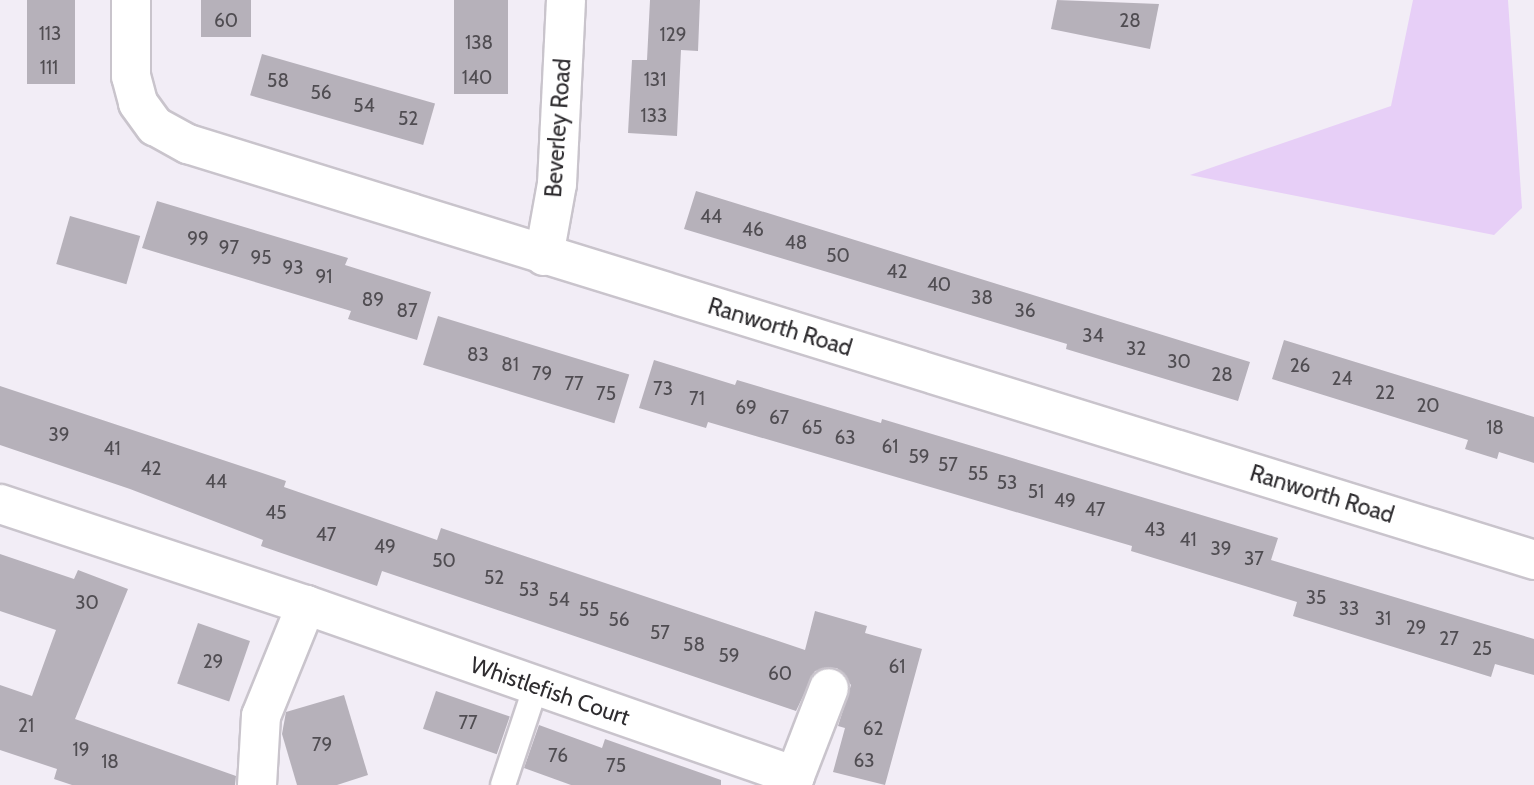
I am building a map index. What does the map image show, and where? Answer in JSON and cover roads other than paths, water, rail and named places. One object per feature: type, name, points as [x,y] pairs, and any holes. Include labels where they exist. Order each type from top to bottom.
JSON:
[{"type":"street","name":"Ranworth Road","points":[[131,0],[131,76],[138,103],[156,127],[188,144],[1534,560]]},
{"type":"street","name":"Beverley Road","points":[[544,256],[556,184],[566,0]]},
{"type":"street","name":"Whistlefish Court","points":[[0,504],[306,605],[793,780],[829,688]]},
{"type":"street","points":[[257,785],[261,716],[306,605]]},
{"type":"lane","points":[[503,785],[536,686]]}]
